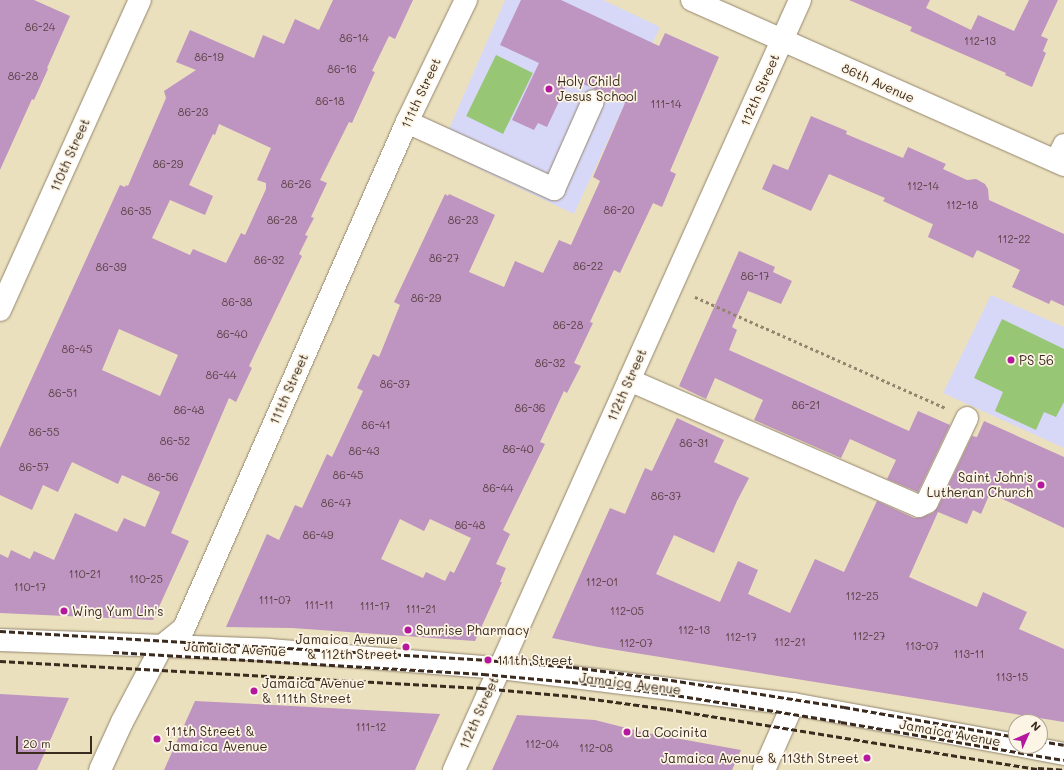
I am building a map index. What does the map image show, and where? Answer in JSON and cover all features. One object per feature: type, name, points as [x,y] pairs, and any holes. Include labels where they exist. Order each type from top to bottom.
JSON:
[{"type":"street","name":"110th Street","points":[[0,310],[140,0]]},
{"type":"street","name":"111th Street","points":[[100,770],[122,722],[162,646],[184,628],[407,122],[466,0]]},
{"type":"street","name":"86th Avenue","points":[[692,0],[782,40],[1062,157]]},
{"type":"street","name":"112th Street","points":[[454,770],[800,0]]},
{"type":"street","points":[[407,122],[554,189],[593,101]]},
{"type":"street","points":[[630,380],[919,506],[927,502],[967,418]]},
{"type":"street","name":"Jamaica Avenue","points":[[0,640],[269,650],[499,668],[793,704],[1008,744]]},
{"type":"street","points":[[764,770],[793,704]]},
{"type":"street","points":[[1048,751],[1064,754]]},
{"type":"path","points":[[695,297],[967,418]]},
{"type":"shaded area","name":"Holy Child Jesus School","points":[[505,0],[603,0],[660,27],[574,214],[440,150]]},
{"type":"shaded area","name":"PS 56","points":[[991,295],[1064,327],[1064,448],[943,393]]},
{"type":"green space","points":[[496,55],[533,73],[503,134],[466,116]]},
{"type":"green space","points":[[1002,319],[1064,349],[1064,402],[1056,417],[1044,412],[1036,430],[995,411],[1003,392],[974,378]]},
{"type":"building","points":[[0,0],[34,0],[70,16],[34,100],[32,99],[0,170]]},
{"type":"building","points":[[333,0],[413,0],[395,39],[389,36],[372,71],[375,72],[352,123],[349,122],[320,180],[327,183],[311,217],[314,218],[305,235],[308,236],[299,254],[302,256],[249,366],[252,368],[236,402],[229,398],[171,533],[189,541],[153,620],[0,613],[0,554],[8,558],[11,550],[30,559],[34,551],[54,560],[75,513],[117,532],[124,518],[145,527],[160,492],[122,475],[118,484],[72,462],[58,492],[43,485],[32,510],[0,495],[0,448],[120,185],[125,187],[126,185],[128,186],[166,98],[164,91],[196,70],[176,62],[190,30],[254,58],[263,35],[284,44],[295,19],[319,30]],"holes":[[[219,124],[271,148],[257,180],[266,183],[266,189],[245,235],[241,233],[226,263],[193,249],[190,255],[152,238],[170,200],[205,215],[213,196],[189,185],[213,134],[215,135]],[[119,329],[178,355],[160,396],[102,370]]]},
{"type":"building","points":[[521,0],[561,0],[659,46],[665,33],[719,57],[670,171],[676,174],[662,207],[653,203],[620,273],[614,270],[590,322],[593,323],[574,363],[581,366],[567,393],[564,391],[540,442],[545,444],[503,530],[510,534],[496,564],[506,568],[500,582],[502,582],[475,641],[292,628],[226,627],[267,534],[279,540],[295,505],[302,508],[327,454],[332,457],[363,391],[357,388],[373,354],[379,357],[400,305],[394,302],[445,194],[448,196],[449,194],[495,215],[469,272],[504,287],[515,261],[543,273],[559,240],[571,245],[600,181],[593,177],[625,103],[570,78],[547,127],[538,123],[534,130],[512,120],[539,63],[500,45]],"holes":[[[400,519],[424,531],[430,519],[471,538],[454,573],[450,571],[445,581],[426,572],[423,578],[381,559]]]},
{"type":"building","points":[[849,0],[930,0],[926,8],[971,30],[978,15],[1014,31],[1029,0],[1058,0],[1041,36],[1048,39],[1043,51],[1046,53],[1032,87],[1005,75],[1006,73],[910,31],[912,27]]},
{"type":"building","points":[[811,116],[847,131],[846,134],[903,158],[908,147],[946,164],[943,169],[967,180],[976,179],[985,184],[988,189],[989,200],[1064,234],[1064,306],[1051,300],[1049,304],[1012,287],[1020,270],[977,250],[973,258],[928,237],[933,224],[883,201],[885,198],[829,174],[811,211],[762,189],[773,164],[788,170]]},
{"type":"building","points":[[739,251],[775,267],[773,272],[792,281],[781,304],[748,291],[732,327],[737,330],[729,350],[909,431],[918,411],[950,425],[918,492],[887,479],[896,460],[850,439],[841,458],[754,420],[763,400],[715,378],[706,399],[679,386]]},
{"type":"building","points":[[677,418],[724,440],[714,462],[749,478],[714,553],[674,535],[656,574],[720,602],[738,561],[758,570],[748,594],[790,613],[815,559],[844,572],[877,501],[914,518],[920,518],[933,513],[938,507],[972,436],[977,437],[984,421],[1064,457],[1064,528],[990,493],[981,514],[973,510],[967,524],[938,512],[909,577],[977,607],[983,592],[1027,612],[1019,629],[1064,649],[1064,722],[1048,719],[1048,714],[1014,714],[598,647],[552,638],[610,508],[625,514],[645,468],[652,471]]},
{"type":"building","points":[[0,694],[69,698],[37,770],[0,770]]},
{"type":"building","points":[[195,701],[440,714],[415,770],[164,770]]},
{"type":"building","points":[[517,715],[595,720],[642,732],[741,750],[732,770],[492,770]]},
{"type":"railway","points":[[0,631],[485,660],[573,667],[671,680],[844,707],[1008,736]]},
{"type":"railway","points":[[113,652],[483,674],[572,682],[669,694],[1064,760]]},
{"type":"railway","points":[[0,661],[481,688],[571,696],[667,709],[1043,770]]},
{"type":"railway","points":[[947,730],[995,743]]},
{"type":"railway","points":[[1048,742],[1064,745]]},
{"type":"railway","points":[[1038,768],[1064,770]]},
{"type":"place","name":"Holy Child Jesus School","points":[[549,89]]},
{"type":"place","name":"PS 56","points":[[1011,360]]},
{"type":"place","name":"Saint John's Lutheran Church","points":[[1041,485]]},
{"type":"place","name":"Wing Yum Lin's","points":[[64,611]]},
{"type":"place","name":"Sunrise Pharmacy","points":[[408,630]]},
{"type":"place","name":"Jamaica Avenue & 112th Street","points":[[406,647]]},
{"type":"place","name":"111th Street","points":[[488,660]]},
{"type":"place","name":"Jamaica Avenue & 111th Street","points":[[254,691]]},
{"type":"place","name":"La Cocinita","points":[[627,732]]},
{"type":"place","name":"111th Street & Jamaica Avenue","points":[[157,739]]},
{"type":"place","name":"Jamaica Avenue & 113th Street","points":[[867,758]]}]
